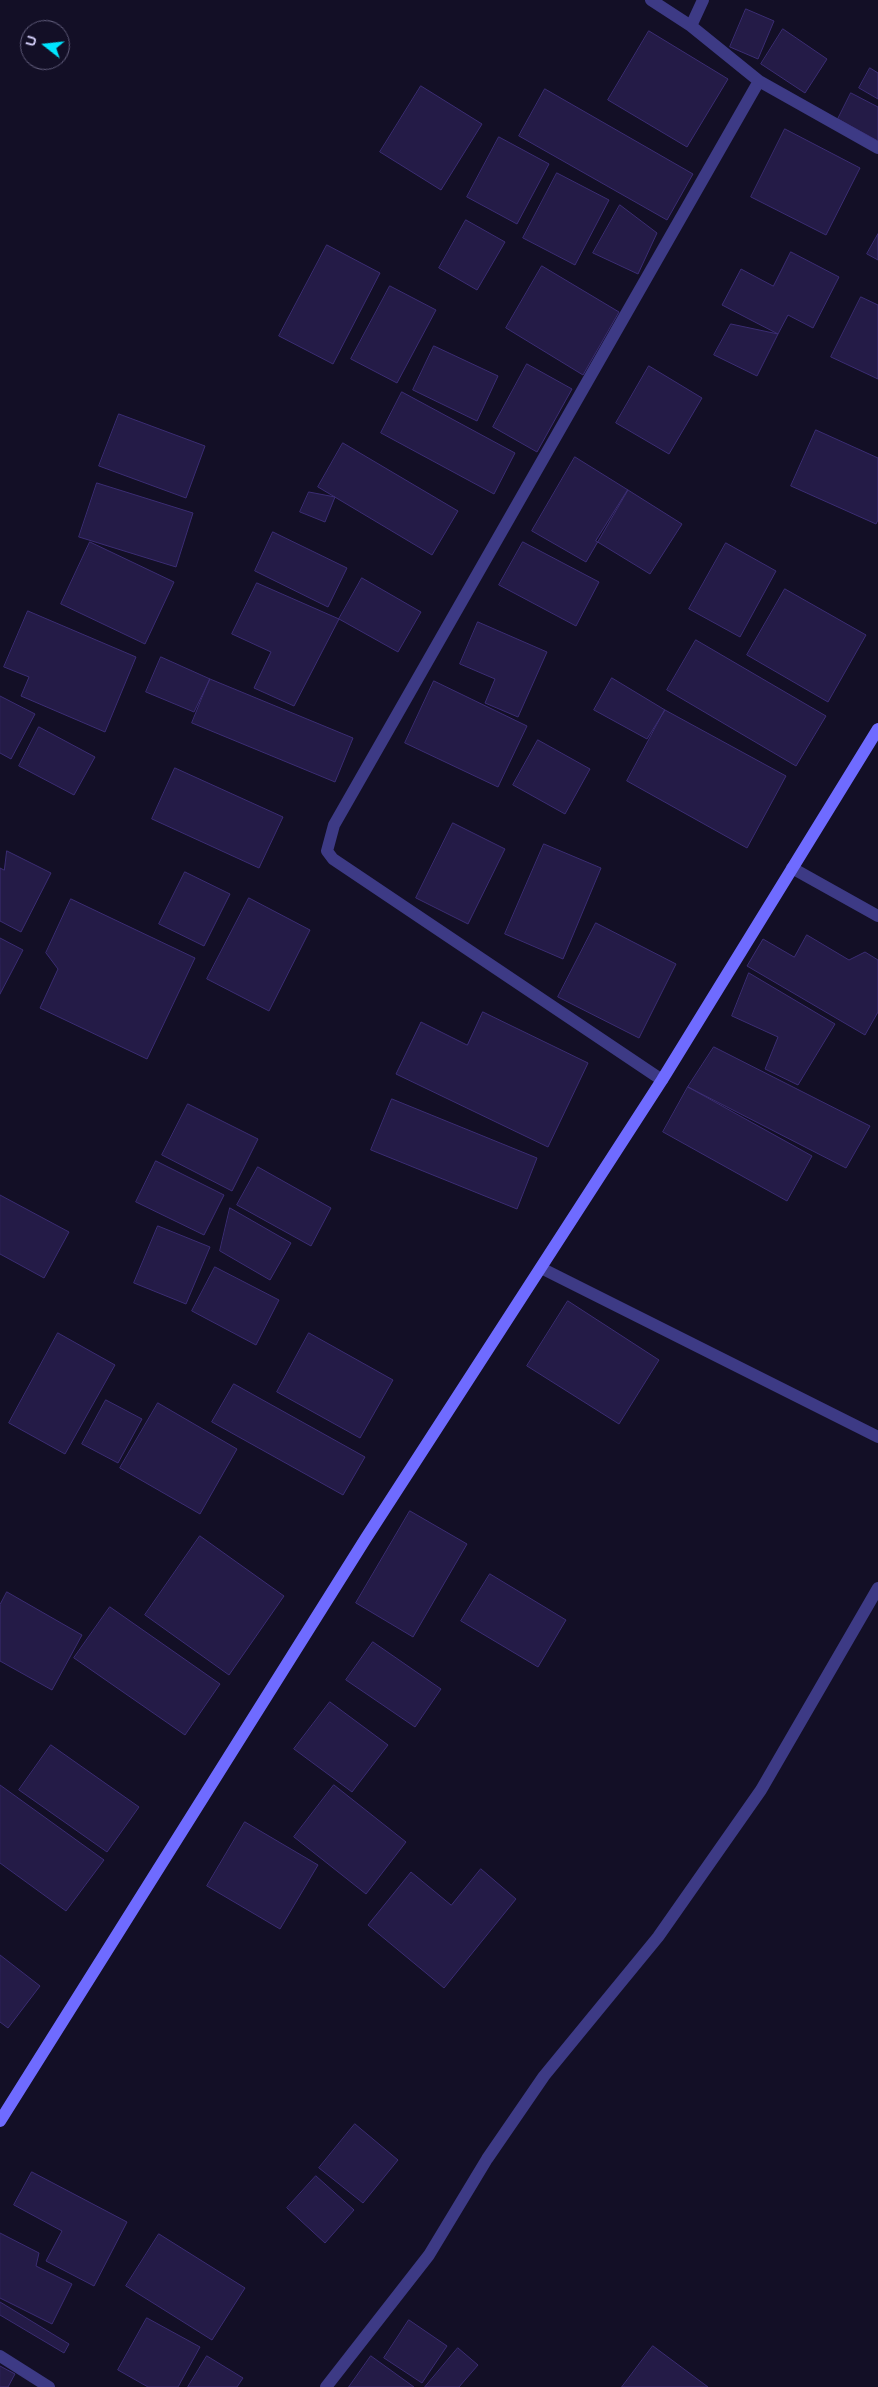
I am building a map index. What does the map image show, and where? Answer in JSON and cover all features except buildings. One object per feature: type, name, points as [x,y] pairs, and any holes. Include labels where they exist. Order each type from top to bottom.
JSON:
[{"type":"street","points":[[651,0],[691,26],[759,81],[878,148]]},
{"type":"street","points":[[691,26],[704,0]]},
{"type":"street","points":[[662,1080],[341,864],[327,851],[334,825],[759,81]]},
{"type":"street","points":[[0,2121],[366,1538],[662,1080],[878,729]]},
{"type":"street","points":[[792,868],[878,916]]},
{"type":"street","points":[[541,1268],[878,1437]]},
{"type":"street","points":[[326,2387],[429,2255],[487,2159],[544,2076],[658,1937],[761,1790],[878,1588]]},
{"type":"street","points":[[0,2356],[49,2387]]}]
